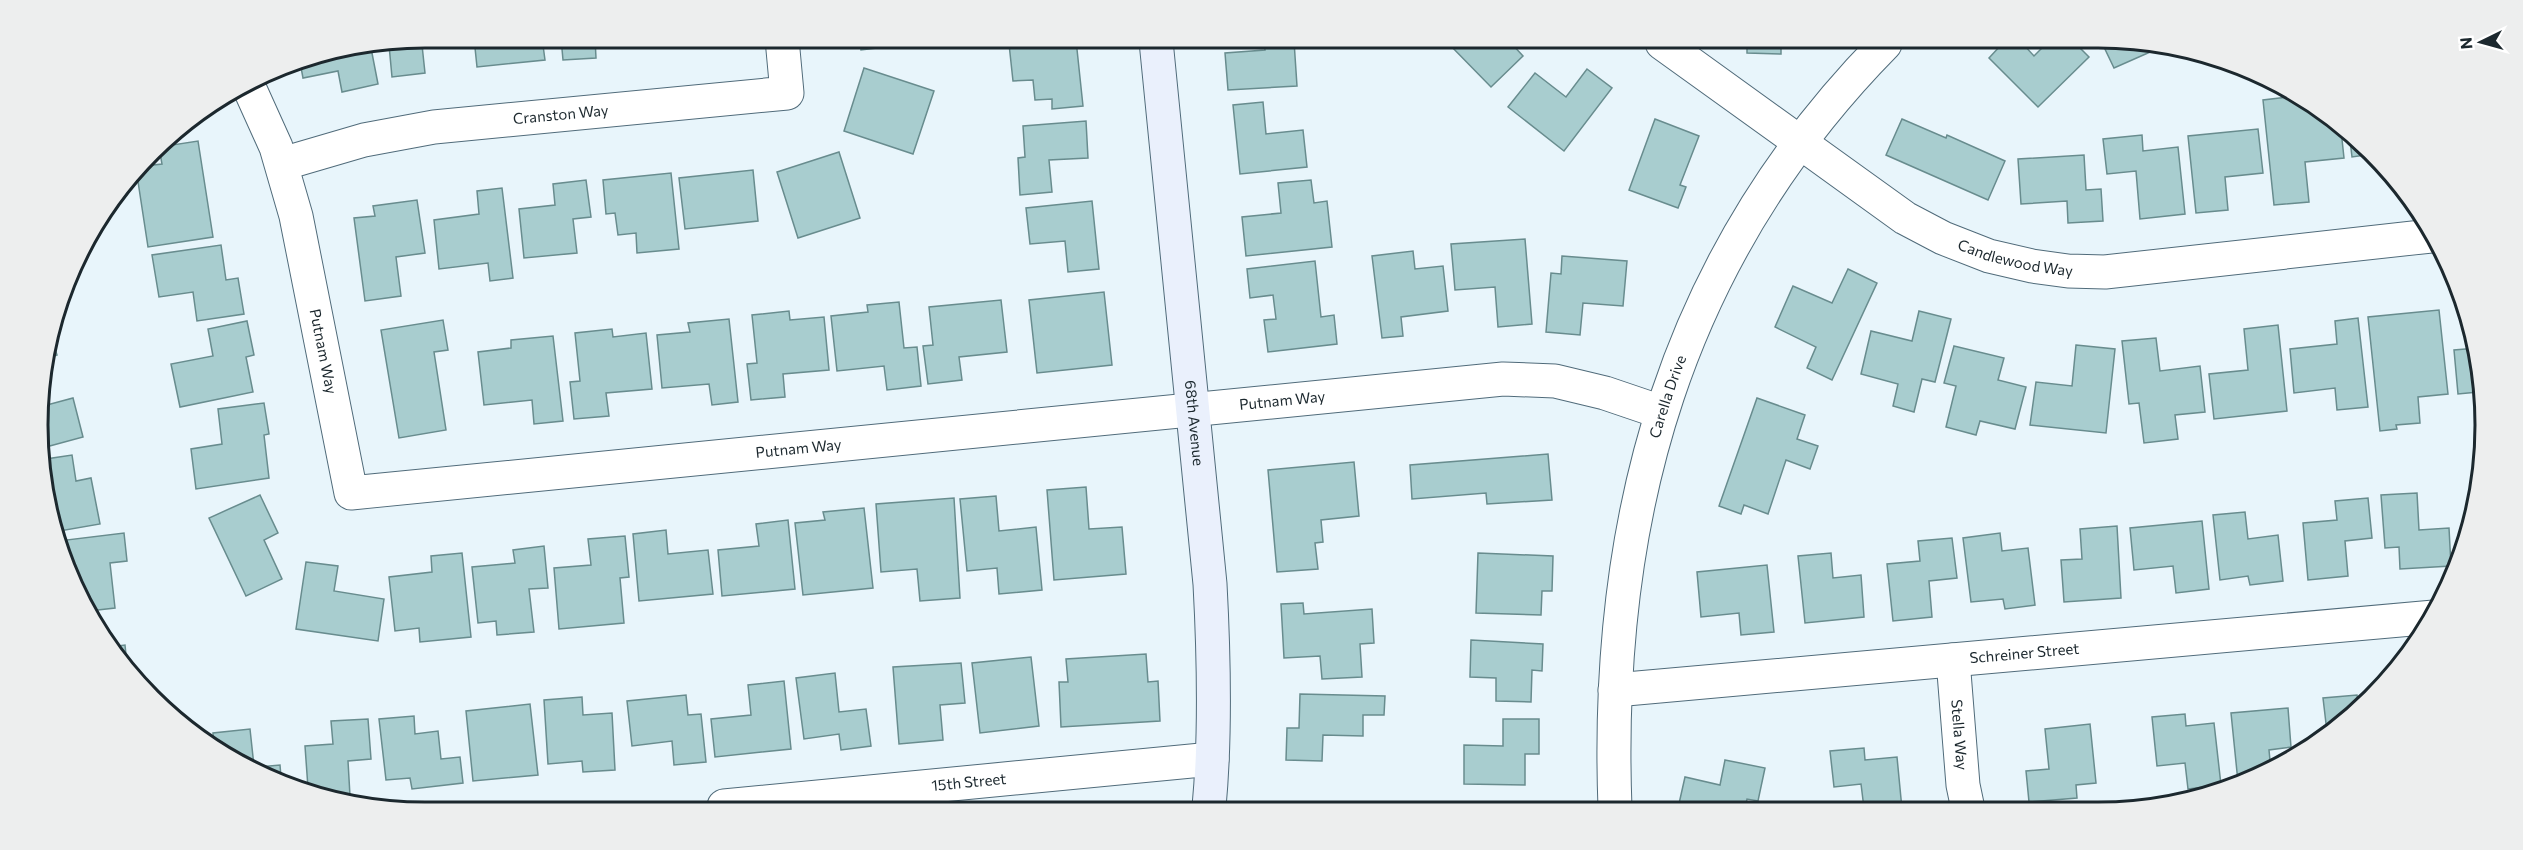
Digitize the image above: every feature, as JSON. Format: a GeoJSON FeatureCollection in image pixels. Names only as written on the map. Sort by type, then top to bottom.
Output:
{"type":"FeatureCollection","features":[{"type":"Feature","properties":{"kind":"street","name":"Cranston Way"},"geometry":{"type":"LineString","coordinates":[[282,164],[364,140],[434,127],[787,93],[783,48]]}},
{"type":"Feature","properties":{"kind":"street","name":"68th Avenue"},"geometry":{"type":"LineString","coordinates":[[1157,48],[1210,595],[1214,661],[1209,802]]}},
{"type":"Feature","properties":{"kind":"street","name":"Candlewood Way"},"geometry":{"type":"LineString","coordinates":[[1669,48],[1905,218],[1943,238],[1989,256],[2031,266],[2105,272],[2424,237]]}},
{"type":"Feature","properties":{"kind":"street","name":"Carella Drive"},"geometry":{"type":"LineString","coordinates":[[1614,802],[1619,618],[1639,497],[1660,412],[1690,333],[1722,263],[1761,196],[1842,87],[1881,48]]}},
{"type":"Feature","properties":{"kind":"street","name":"Putnam Way"},"geometry":{"type":"LineString","coordinates":[[251,91],[282,164],[296,216],[351,493],[1503,379],[1555,381],[1605,393],[1660,412]]}},
{"type":"Feature","properties":{"kind":"street","name":"Schreiner Street"},"geometry":{"type":"LineString","coordinates":[[1616,690],[2421,618]]}},
{"type":"Feature","properties":{"kind":"street","name":"Stella Way"},"geometry":{"type":"LineString","coordinates":[[1953,660],[1963,785],[1967,802]]}},
{"type":"Feature","properties":{"kind":"street","name":"15th Street"},"geometry":{"type":"LineString","coordinates":[[766,802],[1212,759]]}},
{"type":"Feature","properties":{"kind":"building"},"geometry":{"type":"Polygon","coordinates":[[[422,48],[425,73],[392,77],[389,50],[422,48]]]}},
{"type":"Feature","properties":{"kind":"building"},"geometry":{"type":"Polygon","coordinates":[[[475,48],[543,48],[545,60],[477,67],[475,48]]]}},
{"type":"Feature","properties":{"kind":"building"},"geometry":{"type":"Polygon","coordinates":[[[562,48],[596,48],[596,58],[563,60],[562,48]]]}},
{"type":"Feature","properties":{"kind":"building"},"geometry":{"type":"Polygon","coordinates":[[[1009,48],[1077,48],[1083,106],[1052,109],[1052,99],[1035,100],[1033,80],[1013,81],[1009,48]]]}},
{"type":"Feature","properties":{"kind":"building"},"geometry":{"type":"Polygon","coordinates":[[[1265,48],[1294,48],[1297,86],[1228,90],[1225,53],[1265,50],[1265,48]]]}},
{"type":"Feature","properties":{"kind":"building"},"geometry":{"type":"Polygon","coordinates":[[[1453,48],[1516,48],[1523,56],[1491,87],[1453,48]]]}},
{"type":"Feature","properties":{"kind":"building"},"geometry":{"type":"Polygon","coordinates":[[[1747,48],[1781,48],[1781,54],[1747,53],[1747,48]]]}},
{"type":"Feature","properties":{"kind":"building"},"geometry":{"type":"Polygon","coordinates":[[[1998,48],[2027,48],[2034,56],[2042,48],[2080,48],[2089,57],[2038,107],[1989,58],[1998,48]]]}},
{"type":"Feature","properties":{"kind":"building"},"geometry":{"type":"Polygon","coordinates":[[[2105,48],[2151,52],[2114,68],[2105,48]]]}},
{"type":"Feature","properties":{"kind":"building"},"geometry":{"type":"Polygon","coordinates":[[[372,52],[378,84],[342,92],[338,71],[303,78],[301,69],[304,68],[372,52]]]}},
{"type":"Feature","properties":{"kind":"building"},"geometry":{"type":"Polygon","coordinates":[[[864,68],[934,91],[913,154],[844,131],[864,68]]]}},
{"type":"Feature","properties":{"kind":"building"},"geometry":{"type":"Polygon","coordinates":[[[1587,69],[1612,88],[1564,151],[1508,107],[1535,73],[1566,97],[1587,69]]]}},
{"type":"Feature","properties":{"kind":"building"},"geometry":{"type":"Polygon","coordinates":[[[2284,98],[2342,138],[2344,158],[2305,162],[2309,202],[2274,205],[2263,100],[2284,98]]]}},
{"type":"Feature","properties":{"kind":"building"},"geometry":{"type":"Polygon","coordinates":[[[1263,102],[1266,134],[1303,130],[1307,167],[1240,174],[1233,105],[1263,102]]]}},
{"type":"Feature","properties":{"kind":"building"},"geometry":{"type":"Polygon","coordinates":[[[1655,119],[1699,136],[1680,185],[1686,187],[1678,208],[1629,190],[1655,119]]]}},
{"type":"Feature","properties":{"kind":"building"},"geometry":{"type":"Polygon","coordinates":[[[1902,119],[1946,138],[1947,135],[2005,161],[1988,200],[1886,155],[1902,119]]]}},
{"type":"Feature","properties":{"kind":"building"},"geometry":{"type":"Polygon","coordinates":[[[1086,121],[1088,158],[1049,160],[1052,192],[1020,195],[1018,158],[1025,157],[1023,126],[1086,121]]]}},
{"type":"Feature","properties":{"kind":"building"},"geometry":{"type":"Polygon","coordinates":[[[2258,129],[2263,173],[2225,177],[2228,210],[2196,213],[2188,136],[2258,129]]]}},
{"type":"Feature","properties":{"kind":"building"},"geometry":{"type":"Polygon","coordinates":[[[2142,135],[2143,151],[2178,147],[2185,214],[2140,219],[2136,171],[2107,174],[2103,139],[2142,135]]]}},
{"type":"Feature","properties":{"kind":"building"},"geometry":{"type":"Polygon","coordinates":[[[198,141],[213,237],[148,247],[138,181],[152,165],[162,164],[161,156],[173,145],[198,141]]]}},
{"type":"Feature","properties":{"kind":"building"},"geometry":{"type":"Polygon","coordinates":[[[2351,145],[2362,156],[2352,157],[2351,145]]]}},
{"type":"Feature","properties":{"kind":"building"},"geometry":{"type":"Polygon","coordinates":[[[839,152],[860,218],[798,238],[777,172],[839,152]]]}},
{"type":"Feature","properties":{"kind":"building"},"geometry":{"type":"Polygon","coordinates":[[[2084,155],[2086,190],[2101,189],[2103,221],[2068,223],[2067,201],[2021,204],[2018,159],[2084,155]]]}},
{"type":"Feature","properties":{"kind":"building"},"geometry":{"type":"Polygon","coordinates":[[[753,170],[758,221],[685,229],[679,178],[753,170]]]}},
{"type":"Feature","properties":{"kind":"building"},"geometry":{"type":"Polygon","coordinates":[[[671,173],[679,249],[637,253],[636,233],[618,235],[615,213],[606,214],[603,180],[671,173]]]}},
{"type":"Feature","properties":{"kind":"building"},"geometry":{"type":"Polygon","coordinates":[[[586,180],[591,217],[573,219],[577,253],[524,258],[519,209],[555,205],[553,184],[586,180]]]}},
{"type":"Feature","properties":{"kind":"building"},"geometry":{"type":"Polygon","coordinates":[[[1311,180],[1314,203],[1327,201],[1332,247],[1246,256],[1242,217],[1281,213],[1278,183],[1311,180]]]}},
{"type":"Feature","properties":{"kind":"building"},"geometry":{"type":"Polygon","coordinates":[[[502,188],[513,278],[490,281],[488,263],[439,269],[434,220],[479,214],[477,191],[502,188]]]}},
{"type":"Feature","properties":{"kind":"building"},"geometry":{"type":"Polygon","coordinates":[[[417,200],[425,253],[396,257],[401,296],[365,301],[354,218],[375,216],[373,206],[417,200]]]}},
{"type":"Feature","properties":{"kind":"building"},"geometry":{"type":"Polygon","coordinates":[[[1092,201],[1099,269],[1068,272],[1065,241],[1030,244],[1026,208],[1092,201]]]}},
{"type":"Feature","properties":{"kind":"building"},"geometry":{"type":"Polygon","coordinates":[[[1525,239],[1532,324],[1498,327],[1495,287],[1455,290],[1451,244],[1525,239]]]}},
{"type":"Feature","properties":{"kind":"building"},"geometry":{"type":"Polygon","coordinates":[[[221,245],[226,280],[238,278],[244,314],[197,321],[193,292],[159,297],[152,255],[221,245]]]}},
{"type":"Feature","properties":{"kind":"building"},"geometry":{"type":"Polygon","coordinates":[[[1413,251],[1415,269],[1443,266],[1448,311],[1401,317],[1403,336],[1382,338],[1372,256],[1413,251]]]}},
{"type":"Feature","properties":{"kind":"building"},"geometry":{"type":"Polygon","coordinates":[[[1562,256],[1627,261],[1623,306],[1583,303],[1580,335],[1546,332],[1551,273],[1561,274],[1562,256]]]}},
{"type":"Feature","properties":{"kind":"building"},"geometry":{"type":"Polygon","coordinates":[[[1315,261],[1321,317],[1334,315],[1337,344],[1268,352],[1264,320],[1276,319],[1273,295],[1250,298],[1247,269],[1315,261]]]}},
{"type":"Feature","properties":{"kind":"building"},"geometry":{"type":"Polygon","coordinates":[[[1848,269],[1877,283],[1832,380],[1807,368],[1816,347],[1775,327],[1793,286],[1832,303],[1848,269]]]}},
{"type":"Feature","properties":{"kind":"building"},"geometry":{"type":"Polygon","coordinates":[[[1104,292],[1112,365],[1037,373],[1029,300],[1104,292]]]}},
{"type":"Feature","properties":{"kind":"building"},"geometry":{"type":"Polygon","coordinates":[[[1001,300],[1007,352],[959,357],[962,380],[928,384],[923,346],[933,345],[929,307],[1001,300]]]}},
{"type":"Feature","properties":{"kind":"building"},"geometry":{"type":"Polygon","coordinates":[[[899,302],[904,348],[917,347],[921,386],[887,390],[884,366],[837,371],[831,316],[868,312],[867,305],[899,302]]]}},
{"type":"Feature","properties":{"kind":"building"},"geometry":{"type":"Polygon","coordinates":[[[2439,310],[2448,394],[2418,397],[2420,423],[2396,425],[2397,429],[2380,431],[2368,317],[2439,310]]]}},
{"type":"Feature","properties":{"kind":"building"},"geometry":{"type":"Polygon","coordinates":[[[789,311],[790,320],[824,317],[829,370],[783,374],[785,397],[751,400],[747,364],[757,363],[752,315],[789,311]]]}},
{"type":"Feature","properties":{"kind":"building"},"geometry":{"type":"Polygon","coordinates":[[[1919,311],[1951,319],[1935,382],[1922,379],[1914,412],[1893,406],[1898,384],[1861,374],[1871,331],[1912,341],[1919,311]]]}},
{"type":"Feature","properties":{"kind":"building"},"geometry":{"type":"Polygon","coordinates":[[[2358,318],[2368,407],[2337,410],[2335,388],[2294,393],[2290,349],[2337,344],[2335,321],[2358,318]]]}},
{"type":"Feature","properties":{"kind":"building"},"geometry":{"type":"Polygon","coordinates":[[[729,319],[738,402],[712,405],[709,384],[662,388],[657,335],[690,332],[688,323],[729,319]]]}},
{"type":"Feature","properties":{"kind":"building"},"geometry":{"type":"Polygon","coordinates":[[[443,320],[448,350],[434,352],[446,430],[399,438],[381,330],[443,320]]]}},
{"type":"Feature","properties":{"kind":"building"},"geometry":{"type":"Polygon","coordinates":[[[247,321],[254,355],[246,357],[253,392],[180,407],[171,364],[213,356],[208,329],[247,321]]]}},
{"type":"Feature","properties":{"kind":"building"},"geometry":{"type":"Polygon","coordinates":[[[2278,325],[2287,411],[2214,419],[2209,374],[2248,370],[2244,329],[2278,325]]]}},
{"type":"Feature","properties":{"kind":"building"},"geometry":{"type":"Polygon","coordinates":[[[612,329],[613,337],[646,333],[652,389],[606,393],[609,416],[574,419],[570,382],[580,381],[575,333],[612,329]]]}},
{"type":"Feature","properties":{"kind":"building"},"geometry":{"type":"Polygon","coordinates":[[[553,336],[563,421],[534,424],[532,400],[484,405],[478,352],[511,348],[511,340],[553,336]]]}},
{"type":"Feature","properties":{"kind":"building"},"geometry":{"type":"Polygon","coordinates":[[[2156,338],[2160,371],[2200,366],[2205,412],[2175,415],[2178,439],[2144,443],[2139,403],[2129,404],[2122,341],[2156,338]]]}},
{"type":"Feature","properties":{"kind":"building"},"geometry":{"type":"Polygon","coordinates":[[[2076,345],[2115,349],[2106,433],[2030,425],[2036,382],[2072,386],[2076,345]]]}},
{"type":"Feature","properties":{"kind":"building"},"geometry":{"type":"Polygon","coordinates":[[[1954,346],[2004,358],[1998,380],[2026,387],[2015,429],[1980,421],[1976,435],[1946,427],[1956,386],[1944,383],[1954,346]]]}},
{"type":"Feature","properties":{"kind":"building"},"geometry":{"type":"Polygon","coordinates":[[[2467,349],[2473,392],[2458,394],[2454,350],[2467,349]]]}},
{"type":"Feature","properties":{"kind":"building"},"geometry":{"type":"Polygon","coordinates":[[[73,398],[83,437],[49,446],[49,404],[73,398]]]}},
{"type":"Feature","properties":{"kind":"building"},"geometry":{"type":"Polygon","coordinates":[[[1757,398],[1805,415],[1797,439],[1818,446],[1810,469],[1786,460],[1768,514],[1744,505],[1741,514],[1719,506],[1757,398]]]}},
{"type":"Feature","properties":{"kind":"building"},"geometry":{"type":"Polygon","coordinates":[[[264,403],[269,434],[264,435],[269,478],[196,489],[191,449],[222,444],[218,409],[264,403]]]}},
{"type":"Feature","properties":{"kind":"building"},"geometry":{"type":"Polygon","coordinates":[[[1548,454],[1552,500],[1487,504],[1486,493],[1412,499],[1410,465],[1548,454]]]}},
{"type":"Feature","properties":{"kind":"building"},"geometry":{"type":"Polygon","coordinates":[[[72,455],[76,481],[91,478],[100,524],[63,530],[55,499],[50,458],[72,455]]]}},
{"type":"Feature","properties":{"kind":"building"},"geometry":{"type":"Polygon","coordinates":[[[1354,462],[1359,516],[1321,520],[1323,542],[1315,543],[1318,569],[1277,572],[1268,470],[1354,462]]]}},
{"type":"Feature","properties":{"kind":"building"},"geometry":{"type":"Polygon","coordinates":[[[1086,487],[1089,529],[1122,527],[1126,574],[1054,580],[1047,490],[1086,487]]]}},
{"type":"Feature","properties":{"kind":"building"},"geometry":{"type":"Polygon","coordinates":[[[2417,493],[2419,530],[2449,528],[2451,557],[2447,566],[2400,569],[2399,547],[2385,548],[2381,495],[2417,493]]]}},
{"type":"Feature","properties":{"kind":"building"},"geometry":{"type":"Polygon","coordinates":[[[260,495],[278,533],[264,540],[282,579],[246,596],[209,518],[260,495]]]}},
{"type":"Feature","properties":{"kind":"building"},"geometry":{"type":"Polygon","coordinates":[[[996,496],[999,531],[1036,527],[1042,590],[999,594],[997,568],[967,571],[960,499],[996,496]]]}},
{"type":"Feature","properties":{"kind":"building"},"geometry":{"type":"Polygon","coordinates":[[[954,498],[960,598],[920,601],[917,569],[881,572],[876,504],[954,498]]]}},
{"type":"Feature","properties":{"kind":"building"},"geometry":{"type":"Polygon","coordinates":[[[2368,498],[2372,538],[2345,541],[2348,576],[2308,580],[2303,523],[2337,520],[2335,501],[2368,498]]]}},
{"type":"Feature","properties":{"kind":"building"},"geometry":{"type":"Polygon","coordinates":[[[864,508],[873,588],[803,595],[795,523],[825,520],[823,512],[864,508]]]}},
{"type":"Feature","properties":{"kind":"building"},"geometry":{"type":"Polygon","coordinates":[[[2245,512],[2248,539],[2278,535],[2283,581],[2250,585],[2248,576],[2220,580],[2213,515],[2245,512]]]}},
{"type":"Feature","properties":{"kind":"building"},"geometry":{"type":"Polygon","coordinates":[[[788,520],[795,589],[722,596],[718,550],[759,546],[756,524],[788,520]]]}},
{"type":"Feature","properties":{"kind":"building"},"geometry":{"type":"Polygon","coordinates":[[[2202,521],[2209,589],[2176,593],[2173,566],[2134,570],[2130,528],[2202,521]]]}},
{"type":"Feature","properties":{"kind":"building"},"geometry":{"type":"Polygon","coordinates":[[[2117,526],[2121,598],[2064,602],[2061,560],[2082,559],[2080,529],[2117,526]]]}},
{"type":"Feature","properties":{"kind":"building"},"geometry":{"type":"Polygon","coordinates":[[[666,530],[668,554],[708,550],[713,594],[639,601],[633,534],[666,530]]]}},
{"type":"Feature","properties":{"kind":"building"},"geometry":{"type":"Polygon","coordinates":[[[124,533],[127,561],[110,563],[115,608],[97,610],[87,592],[66,540],[124,533]]]}},
{"type":"Feature","properties":{"kind":"building"},"geometry":{"type":"Polygon","coordinates":[[[2000,533],[2002,551],[2028,548],[2035,605],[2005,609],[2003,599],[1971,602],[1963,538],[2000,533]]]}},
{"type":"Feature","properties":{"kind":"building"},"geometry":{"type":"Polygon","coordinates":[[[625,536],[629,577],[620,578],[624,623],[559,629],[554,568],[591,565],[588,539],[625,536]]]}},
{"type":"Feature","properties":{"kind":"building"},"geometry":{"type":"Polygon","coordinates":[[[1952,538],[1957,578],[1929,581],[1932,617],[1893,621],[1887,564],[1920,561],[1918,541],[1952,538]]]}},
{"type":"Feature","properties":{"kind":"building"},"geometry":{"type":"Polygon","coordinates":[[[544,546],[548,588],[529,589],[534,632],[497,635],[496,621],[478,623],[472,567],[515,563],[513,550],[544,546]]]}},
{"type":"Feature","properties":{"kind":"building"},"geometry":{"type":"Polygon","coordinates":[[[462,553],[471,637],[420,642],[419,628],[395,631],[389,577],[432,572],[431,556],[462,553]]]}},
{"type":"Feature","properties":{"kind":"building"},"geometry":{"type":"Polygon","coordinates":[[[1478,553],[1553,556],[1552,591],[1542,591],[1541,615],[1476,613],[1478,553]]]}},
{"type":"Feature","properties":{"kind":"building"},"geometry":{"type":"Polygon","coordinates":[[[1831,553],[1833,578],[1861,575],[1864,617],[1805,623],[1798,556],[1831,553]]]}},
{"type":"Feature","properties":{"kind":"building"},"geometry":{"type":"Polygon","coordinates":[[[306,562],[338,566],[334,591],[384,599],[378,641],[296,629],[306,562]]]}},
{"type":"Feature","properties":{"kind":"building"},"geometry":{"type":"Polygon","coordinates":[[[1767,565],[1774,632],[1741,635],[1739,613],[1701,617],[1697,572],[1767,565]]]}},
{"type":"Feature","properties":{"kind":"building"},"geometry":{"type":"Polygon","coordinates":[[[1303,603],[1304,614],[1372,609],[1374,643],[1360,644],[1362,677],[1322,679],[1320,656],[1284,658],[1281,604],[1303,603]]]}},
{"type":"Feature","properties":{"kind":"building"},"geometry":{"type":"Polygon","coordinates":[[[1471,640],[1543,644],[1542,671],[1532,670],[1531,702],[1496,701],[1496,678],[1470,677],[1471,640]]]}},
{"type":"Feature","properties":{"kind":"building"},"geometry":{"type":"Polygon","coordinates":[[[125,645],[126,655],[120,646],[125,645]]]}},
{"type":"Feature","properties":{"kind":"building"},"geometry":{"type":"Polygon","coordinates":[[[1146,654],[1148,682],[1158,681],[1160,721],[1061,727],[1059,682],[1068,682],[1066,659],[1146,654]]]}},
{"type":"Feature","properties":{"kind":"building"},"geometry":{"type":"Polygon","coordinates":[[[1031,657],[1039,726],[980,733],[972,663],[1031,657]]]}},
{"type":"Feature","properties":{"kind":"building"},"geometry":{"type":"Polygon","coordinates":[[[961,663],[965,703],[940,705],[943,740],[899,744],[893,667],[961,663]]]}},
{"type":"Feature","properties":{"kind":"building"},"geometry":{"type":"Polygon","coordinates":[[[835,673],[839,712],[866,709],[871,746],[841,750],[839,734],[804,739],[796,678],[835,673]]]}},
{"type":"Feature","properties":{"kind":"building"},"geometry":{"type":"Polygon","coordinates":[[[784,681],[791,749],[715,757],[711,719],[751,715],[748,685],[784,681]]]}},
{"type":"Feature","properties":{"kind":"building"},"geometry":{"type":"Polygon","coordinates":[[[1300,694],[1385,696],[1384,715],[1363,715],[1363,736],[1323,735],[1322,761],[1286,760],[1287,728],[1299,728],[1300,694]]]}},
{"type":"Feature","properties":{"kind":"building"},"geometry":{"type":"Polygon","coordinates":[[[686,695],[688,715],[701,714],[706,762],[674,765],[672,741],[632,746],[627,701],[686,695]]]}},
{"type":"Feature","properties":{"kind":"building"},"geometry":{"type":"Polygon","coordinates":[[[2357,695],[2358,699],[2326,725],[2323,698],[2357,695]]]}},
{"type":"Feature","properties":{"kind":"building"},"geometry":{"type":"Polygon","coordinates":[[[582,697],[583,715],[612,713],[615,770],[583,772],[582,761],[548,764],[544,700],[582,697]]]}},
{"type":"Feature","properties":{"kind":"building"},"geometry":{"type":"Polygon","coordinates":[[[530,704],[538,775],[473,781],[466,711],[530,704]]]}},
{"type":"Feature","properties":{"kind":"building"},"geometry":{"type":"Polygon","coordinates":[[[2288,708],[2291,747],[2269,750],[2270,760],[2237,775],[2231,713],[2288,708]]]}},
{"type":"Feature","properties":{"kind":"building"},"geometry":{"type":"Polygon","coordinates":[[[2185,714],[2186,726],[2214,723],[2221,781],[2188,789],[2185,763],[2157,766],[2152,717],[2185,714]]]}},
{"type":"Feature","properties":{"kind":"building"},"geometry":{"type":"Polygon","coordinates":[[[414,716],[415,734],[438,731],[441,759],[460,757],[463,783],[412,789],[410,778],[386,780],[379,719],[414,716]]]}},
{"type":"Feature","properties":{"kind":"building"},"geometry":{"type":"Polygon","coordinates":[[[368,719],[371,759],[348,761],[350,795],[308,783],[305,746],[333,744],[331,721],[368,719]]]}},
{"type":"Feature","properties":{"kind":"building"},"geometry":{"type":"Polygon","coordinates":[[[1503,719],[1539,719],[1539,754],[1525,754],[1525,785],[1464,784],[1464,745],[1503,746],[1503,719]]]}},
{"type":"Feature","properties":{"kind":"building"},"geometry":{"type":"Polygon","coordinates":[[[2090,724],[2096,783],[2076,785],[2077,798],[2029,802],[2026,771],[2049,769],[2045,729],[2090,724]]]}},
{"type":"Feature","properties":{"kind":"building"},"geometry":{"type":"Polygon","coordinates":[[[250,729],[253,760],[213,736],[213,733],[250,729]]]}},
{"type":"Feature","properties":{"kind":"building"},"geometry":{"type":"Polygon","coordinates":[[[1864,748],[1865,760],[1897,757],[1901,802],[1863,802],[1861,784],[1834,787],[1830,751],[1864,748]]]}},
{"type":"Feature","properties":{"kind":"building"},"geometry":{"type":"Polygon","coordinates":[[[1725,760],[1765,768],[1758,801],[1747,799],[1746,802],[1679,802],[1685,777],[1720,785],[1725,760]]]}},
{"type":"Feature","properties":{"kind":"building"},"geometry":{"type":"Polygon","coordinates":[[[280,765],[281,773],[266,766],[280,765]]]}}]}
